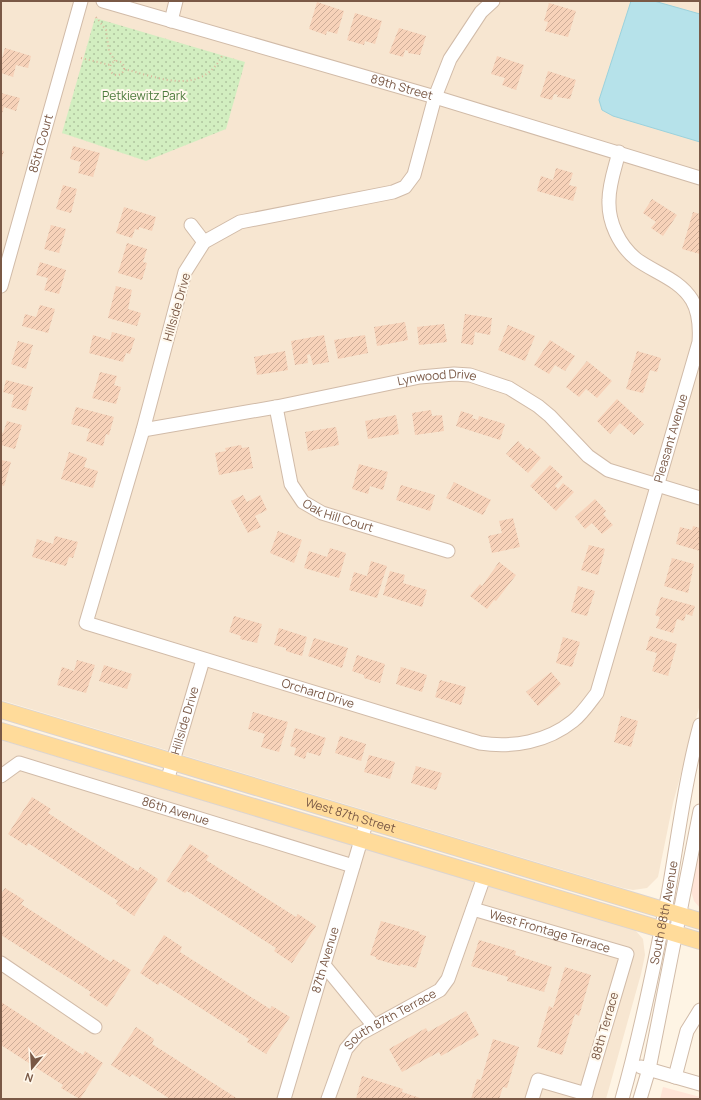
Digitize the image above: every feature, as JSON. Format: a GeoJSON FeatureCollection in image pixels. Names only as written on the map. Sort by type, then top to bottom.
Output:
{"type":"FeatureCollection","features":[{"type":"Feature","properties":{"kind":"main road","name":"West 87th Street"},"geometry":{"type":"LineString","coordinates":[[1,710],[700,921]]}},
{"type":"Feature","properties":{"kind":"main road","name":"West 87th Street"},"geometry":{"type":"LineString","coordinates":[[1,731],[700,941]]}},
{"type":"Feature","properties":{"kind":"street","name":"85th Court"},"geometry":{"type":"LineString","coordinates":[[1,286],[81,1]]}},
{"type":"Feature","properties":{"kind":"street","name":"89th Street"},"geometry":{"type":"LineString","coordinates":[[103,1],[435,97],[700,178]]}},
{"type":"Feature","properties":{"kind":"street"},"geometry":{"type":"LineString","coordinates":[[171,21],[176,1]]}},
{"type":"Feature","properties":{"kind":"street","name":"Hillside Drive"},"geometry":{"type":"LineString","coordinates":[[86,623],[143,430],[185,272],[204,242],[240,222],[394,192],[405,187],[414,175],[435,97],[450,59],[481,12],[493,1]]}},
{"type":"Feature","properties":{"kind":"street","name":"Pleasant Avenue"},"geometry":{"type":"LineString","coordinates":[[552,736],[574,720],[597,693],[699,342],[700,327],[692,301],[672,280],[636,258],[615,233],[610,217],[609,201],[611,185],[619,152]]}},
{"type":"Feature","properties":{"kind":"street"},"geometry":{"type":"LineString","coordinates":[[191,225],[204,242]]}},
{"type":"Feature","properties":{"kind":"street","name":"Lynwood Drive"},"geometry":{"type":"LineString","coordinates":[[143,430],[276,406],[420,377],[454,374],[470,375],[509,388],[538,406],[550,416],[596,464],[620,475],[700,498]]}},
{"type":"Feature","properties":{"kind":"street","name":"Oak Hill Court"},"geometry":{"type":"LineString","coordinates":[[276,406],[291,484],[303,502],[322,513],[448,551]]}},
{"type":"Feature","properties":{"kind":"street","name":"Orchard Drive"},"geometry":{"type":"LineString","coordinates":[[86,623],[480,744],[495,746],[513,745],[552,736]]}},
{"type":"Feature","properties":{"kind":"street","name":"Hillside Drive"},"geometry":{"type":"LineString","coordinates":[[166,781],[203,660]]}},
{"type":"Feature","properties":{"kind":"street","name":"South 88th Avenue"},"geometry":{"type":"LineString","coordinates":[[622,1099],[672,912],[691,758],[700,725]]}},
{"type":"Feature","properties":{"kind":"street","name":"86th Avenue"},"geometry":{"type":"LineString","coordinates":[[1,776],[19,763],[353,866]]}},
{"type":"Feature","properties":{"kind":"street","name":"South 88th Avenue"},"geometry":{"type":"LineString","coordinates":[[672,912],[695,862],[700,811]]}},
{"type":"Feature","properties":{"kind":"street","name":"87th Avenue"},"geometry":{"type":"LineString","coordinates":[[284,1099],[367,820]]}},
{"type":"Feature","properties":{"kind":"street","name":"South 87th Terrace"},"geometry":{"type":"LineString","coordinates":[[328,1099],[346,1048],[358,1035],[440,990],[448,979],[484,877]]}},
{"type":"Feature","properties":{"kind":"street","name":"West Frontage Terrace"},"geometry":{"type":"LineString","coordinates":[[473,909],[627,954]]}},
{"type":"Feature","properties":{"kind":"street","name":"South 88th Avenue"},"geometry":{"type":"LineString","coordinates":[[641,1099],[648,1069],[668,931]]}},
{"type":"Feature","properties":{"kind":"street","name":"88th Terrace"},"geometry":{"type":"LineString","coordinates":[[585,1096],[627,954]]}},
{"type":"Feature","properties":{"kind":"street"},"geometry":{"type":"LineString","coordinates":[[1,963],[95,1026]]}},
{"type":"Feature","properties":{"kind":"street"},"geometry":{"type":"LineString","coordinates":[[324,965],[374,1026]]}},
{"type":"Feature","properties":{"kind":"street"},"geometry":{"type":"LineString","coordinates":[[675,1077],[687,1031],[700,1010]]}},
{"type":"Feature","properties":{"kind":"street"},"geometry":{"type":"LineString","coordinates":[[632,1064],[700,1084]]}},
{"type":"Feature","properties":{"kind":"street"},"geometry":{"type":"LineString","coordinates":[[532,1099],[538,1080],[585,1096]]}},
{"type":"Feature","properties":{"kind":"path"},"geometry":{"type":"LineString","coordinates":[[96,17],[106,30],[109,51],[115,61],[122,63],[124,69]]}},
{"type":"Feature","properties":{"kind":"path"},"geometry":{"type":"LineString","coordinates":[[124,69],[189,82],[211,72],[219,64],[224,54]]}},
{"type":"Feature","properties":{"kind":"path"},"geometry":{"type":"LineString","coordinates":[[81,58],[110,65]]}},
{"type":"Feature","properties":{"kind":"path"},"geometry":{"type":"LineString","coordinates":[[110,65],[115,61]]}},
{"type":"Feature","properties":{"kind":"path"},"geometry":{"type":"LineString","coordinates":[[110,65],[111,72],[115,74],[121,73],[124,69]]}},
{"type":"Feature","properties":{"kind":"shaded area"},"geometry":{"type":"Polygon","coordinates":[[[1,1],[700,1],[700,704],[673,803],[658,877],[647,888],[633,890],[623,888],[1,700],[1,1]]]}},
{"type":"Feature","properties":{"kind":"shaded area"},"geometry":{"type":"Polygon","coordinates":[[[1,740],[635,930],[643,939],[645,955],[606,1099],[1,1099],[1,740]]]}},
{"type":"Feature","properties":{"kind":"shaded area"},"geometry":{"type":"Polygon","coordinates":[[[700,848],[700,908],[694,901],[691,891],[700,848]]]}},
{"type":"Feature","properties":{"kind":"shaded area"},"geometry":{"type":"Polygon","coordinates":[[[663,1087],[700,1097],[700,1099],[660,1099],[663,1087]]]}},
{"type":"Feature","properties":{"kind":"green space","name":"Petkiewitz Park"},"geometry":{"type":"Polygon","coordinates":[[[95,18],[245,62],[226,129],[146,161],[62,133],[95,18]]]}},
{"type":"Feature","properties":{"kind":"water"},"geometry":{"type":"Polygon","coordinates":[[[631,1],[654,1],[700,14],[700,142],[613,116],[602,110],[599,100],[631,1]]]}},
{"type":"Feature","properties":{"kind":"building"},"geometry":{"type":"Polygon","coordinates":[[[317,2],[344,11],[337,34],[327,31],[326,35],[309,29],[317,2]]]}},
{"type":"Feature","properties":{"kind":"building"},"geometry":{"type":"Polygon","coordinates":[[[549,3],[576,11],[568,37],[545,31],[548,22],[544,21],[549,3]]]}},
{"type":"Feature","properties":{"kind":"building"},"geometry":{"type":"Polygon","coordinates":[[[355,13],[382,21],[375,44],[365,41],[364,45],[347,40],[355,13]]]}},
{"type":"Feature","properties":{"kind":"building"},"geometry":{"type":"Polygon","coordinates":[[[399,28],[426,36],[420,55],[408,53],[408,51],[405,50],[403,57],[389,53],[399,28]]]}},
{"type":"Feature","properties":{"kind":"building"},"geometry":{"type":"Polygon","coordinates":[[[5,48],[31,56],[28,68],[16,65],[13,77],[1,73],[1,62],[5,48]]]}},
{"type":"Feature","properties":{"kind":"building"},"geometry":{"type":"Polygon","coordinates":[[[497,56],[524,65],[516,90],[502,85],[505,78],[491,74],[497,56]]]}},
{"type":"Feature","properties":{"kind":"building"},"geometry":{"type":"Polygon","coordinates":[[[548,71],[576,80],[570,99],[557,97],[558,95],[554,94],[552,100],[540,97],[548,71]]]}},
{"type":"Feature","properties":{"kind":"building"},"geometry":{"type":"Polygon","coordinates":[[[1,93],[20,98],[16,111],[4,107],[1,117],[1,93]]]}},
{"type":"Feature","properties":{"kind":"building"},"geometry":{"type":"Polygon","coordinates":[[[73,146],[100,153],[93,177],[78,173],[81,162],[70,159],[73,146]]]}},
{"type":"Feature","properties":{"kind":"building"},"geometry":{"type":"Polygon","coordinates":[[[1,150],[4,151],[1,161],[1,150]]]}},
{"type":"Feature","properties":{"kind":"building"},"geometry":{"type":"Polygon","coordinates":[[[556,168],[573,173],[569,185],[577,187],[573,201],[537,191],[541,176],[553,180],[556,168]]]}},
{"type":"Feature","properties":{"kind":"building"},"geometry":{"type":"Polygon","coordinates":[[[63,185],[77,189],[71,213],[56,209],[63,185]]]}},
{"type":"Feature","properties":{"kind":"building"},"geometry":{"type":"Polygon","coordinates":[[[652,199],[677,215],[663,236],[651,228],[656,222],[643,213],[652,199]]]}},
{"type":"Feature","properties":{"kind":"building"},"geometry":{"type":"Polygon","coordinates":[[[124,207],[156,217],[152,231],[139,227],[139,230],[135,229],[132,238],[116,233],[124,207]]]}},
{"type":"Feature","properties":{"kind":"building"},"geometry":{"type":"Polygon","coordinates":[[[693,212],[700,214],[700,254],[682,249],[693,212]]]}},
{"type":"Feature","properties":{"kind":"building"},"geometry":{"type":"Polygon","coordinates":[[[51,225],[66,229],[59,253],[44,249],[51,225]]]}},
{"type":"Feature","properties":{"kind":"building"},"geometry":{"type":"Polygon","coordinates":[[[127,243],[147,249],[143,262],[147,263],[142,280],[118,273],[127,243]]]}},
{"type":"Feature","properties":{"kind":"building"},"geometry":{"type":"Polygon","coordinates":[[[40,262],[66,270],[59,294],[44,290],[48,278],[36,275],[40,262]]]}},
{"type":"Feature","properties":{"kind":"building"},"geometry":{"type":"Polygon","coordinates":[[[116,286],[132,290],[128,309],[141,313],[137,326],[108,318],[116,286]]]}},
{"type":"Feature","properties":{"kind":"building"},"geometry":{"type":"Polygon","coordinates":[[[40,305],[55,309],[48,333],[22,326],[25,314],[36,317],[40,305]]]}},
{"type":"Feature","properties":{"kind":"building"},"geometry":{"type":"Polygon","coordinates":[[[465,314],[492,318],[490,335],[475,332],[473,345],[461,343],[465,314]]]}},
{"type":"Feature","properties":{"kind":"building"},"geometry":{"type":"Polygon","coordinates":[[[405,322],[408,340],[377,346],[374,327],[405,322]]]}},
{"type":"Feature","properties":{"kind":"building"},"geometry":{"type":"Polygon","coordinates":[[[444,324],[447,342],[419,345],[417,327],[444,324]]]}},
{"type":"Feature","properties":{"kind":"building"},"geometry":{"type":"Polygon","coordinates":[[[508,325],[535,336],[525,361],[498,350],[508,325]]]}},
{"type":"Feature","properties":{"kind":"building"},"geometry":{"type":"Polygon","coordinates":[[[112,332],[135,338],[130,354],[126,353],[123,362],[89,353],[93,335],[110,340],[112,332]]]}},
{"type":"Feature","properties":{"kind":"building"},"geometry":{"type":"Polygon","coordinates":[[[324,335],[329,362],[313,365],[310,354],[307,355],[308,363],[295,365],[291,341],[324,335]]]}},
{"type":"Feature","properties":{"kind":"building"},"geometry":{"type":"Polygon","coordinates":[[[365,335],[368,353],[338,359],[334,340],[365,335]]]}},
{"type":"Feature","properties":{"kind":"building"},"geometry":{"type":"Polygon","coordinates":[[[550,340],[575,356],[565,371],[555,365],[549,374],[534,365],[550,340]]]}},
{"type":"Feature","properties":{"kind":"building"},"geometry":{"type":"Polygon","coordinates":[[[18,341],[33,345],[26,369],[11,364],[18,341]]]}},
{"type":"Feature","properties":{"kind":"building"},"geometry":{"type":"Polygon","coordinates":[[[285,351],[288,370],[257,375],[254,357],[285,351]]]}},
{"type":"Feature","properties":{"kind":"building"},"geometry":{"type":"Polygon","coordinates":[[[637,351],[661,358],[657,372],[650,370],[643,393],[626,389],[637,351]]]}},
{"type":"Feature","properties":{"kind":"building"},"geometry":{"type":"Polygon","coordinates":[[[587,361],[612,381],[597,398],[586,389],[579,397],[566,387],[587,361]]]}},
{"type":"Feature","properties":{"kind":"building"},"geometry":{"type":"Polygon","coordinates":[[[100,372],[117,376],[114,385],[121,387],[116,404],[92,398],[100,372]]]}},
{"type":"Feature","properties":{"kind":"building"},"geometry":{"type":"Polygon","coordinates":[[[6,380],[33,387],[26,411],[11,407],[14,395],[3,392],[6,380]]]}},
{"type":"Feature","properties":{"kind":"building"},"geometry":{"type":"Polygon","coordinates":[[[617,399],[644,424],[634,435],[620,423],[610,434],[597,421],[617,399]]]}},
{"type":"Feature","properties":{"kind":"building"},"geometry":{"type":"Polygon","coordinates":[[[76,407],[114,417],[109,435],[106,434],[103,446],[86,441],[90,429],[71,424],[76,407]]]}},
{"type":"Feature","properties":{"kind":"building"},"geometry":{"type":"Polygon","coordinates":[[[431,410],[432,416],[442,415],[444,431],[415,435],[412,413],[431,410]]]}},
{"type":"Feature","properties":{"kind":"building"},"geometry":{"type":"Polygon","coordinates":[[[461,411],[473,415],[472,418],[478,420],[479,416],[505,424],[500,440],[456,426],[461,411]]]}},
{"type":"Feature","properties":{"kind":"building"},"geometry":{"type":"Polygon","coordinates":[[[396,415],[399,434],[368,439],[365,421],[396,415]]]}},
{"type":"Feature","properties":{"kind":"building"},"geometry":{"type":"Polygon","coordinates":[[[7,421],[22,425],[15,449],[1,445],[1,432],[3,433],[7,421]]]}},
{"type":"Feature","properties":{"kind":"building"},"geometry":{"type":"Polygon","coordinates":[[[336,427],[339,445],[308,451],[305,432],[336,427]]]}},
{"type":"Feature","properties":{"kind":"building"},"geometry":{"type":"Polygon","coordinates":[[[518,441],[527,450],[530,448],[541,458],[528,473],[506,454],[518,441]]]}},
{"type":"Feature","properties":{"kind":"building"},"geometry":{"type":"Polygon","coordinates":[[[241,445],[242,448],[249,447],[253,468],[219,475],[215,453],[226,451],[225,448],[241,445]]]}},
{"type":"Feature","properties":{"kind":"building"},"geometry":{"type":"Polygon","coordinates":[[[69,452],[87,458],[84,467],[98,471],[93,488],[61,479],[69,452]]]}},
{"type":"Feature","properties":{"kind":"building"},"geometry":{"type":"Polygon","coordinates":[[[1,460],[11,462],[4,486],[1,485],[1,460]]]}},
{"type":"Feature","properties":{"kind":"building"},"geometry":{"type":"Polygon","coordinates":[[[359,464],[388,472],[383,490],[370,486],[368,494],[352,489],[359,464]]]}},
{"type":"Feature","properties":{"kind":"building"},"geometry":{"type":"Polygon","coordinates":[[[550,465],[563,477],[555,486],[558,489],[563,483],[574,492],[556,511],[530,486],[550,465]]]}},
{"type":"Feature","properties":{"kind":"building"},"geometry":{"type":"Polygon","coordinates":[[[454,482],[491,500],[483,515],[446,498],[454,482]]]}},
{"type":"Feature","properties":{"kind":"building"},"geometry":{"type":"Polygon","coordinates":[[[401,485],[435,495],[430,511],[396,500],[401,485]]]}},
{"type":"Feature","properties":{"kind":"building"},"geometry":{"type":"Polygon","coordinates":[[[243,495],[247,502],[260,495],[267,510],[255,516],[261,527],[248,533],[231,501],[243,495]]]}},
{"type":"Feature","properties":{"kind":"building"},"geometry":{"type":"Polygon","coordinates":[[[595,499],[606,511],[603,514],[613,525],[602,534],[592,523],[585,529],[575,517],[595,499]]]}},
{"type":"Feature","properties":{"kind":"building"},"geometry":{"type":"Polygon","coordinates":[[[513,518],[520,547],[492,553],[488,536],[502,533],[499,521],[513,518]]]}},
{"type":"Feature","properties":{"kind":"building"},"geometry":{"type":"Polygon","coordinates":[[[693,526],[700,528],[700,551],[676,544],[680,527],[692,530],[693,526]]]}},
{"type":"Feature","properties":{"kind":"building"},"geometry":{"type":"Polygon","coordinates":[[[278,531],[302,540],[294,563],[270,553],[278,531]]]}},
{"type":"Feature","properties":{"kind":"building"},"geometry":{"type":"Polygon","coordinates":[[[55,536],[78,542],[73,558],[69,557],[66,566],[32,557],[37,539],[53,544],[55,536]]]}},
{"type":"Feature","properties":{"kind":"building"},"geometry":{"type":"Polygon","coordinates":[[[589,545],[605,549],[598,575],[581,570],[589,545]]]}},
{"type":"Feature","properties":{"kind":"building"},"geometry":{"type":"Polygon","coordinates":[[[330,548],[346,553],[339,578],[304,568],[309,551],[327,557],[330,548]]]}},
{"type":"Feature","properties":{"kind":"building"},"geometry":{"type":"Polygon","coordinates":[[[672,558],[694,564],[688,593],[664,586],[672,558]]]}},
{"type":"Feature","properties":{"kind":"building"},"geometry":{"type":"Polygon","coordinates":[[[371,561],[387,566],[377,598],[349,590],[354,572],[367,576],[371,561]]]}},
{"type":"Feature","properties":{"kind":"building"},"geometry":{"type":"Polygon","coordinates":[[[499,562],[516,575],[496,601],[494,600],[487,609],[470,596],[480,584],[482,586],[499,562]]]}},
{"type":"Feature","properties":{"kind":"building"},"geometry":{"type":"Polygon","coordinates":[[[390,571],[405,575],[403,583],[427,590],[422,607],[383,595],[390,571]]]}},
{"type":"Feature","properties":{"kind":"building"},"geometry":{"type":"Polygon","coordinates":[[[578,586],[595,591],[587,616],[571,612],[578,586]]]}},
{"type":"Feature","properties":{"kind":"building"},"geometry":{"type":"Polygon","coordinates":[[[661,597],[695,606],[692,616],[686,614],[684,621],[677,619],[673,633],[656,628],[660,617],[655,615],[661,597]]]}},
{"type":"Feature","properties":{"kind":"building"},"geometry":{"type":"Polygon","coordinates":[[[234,616],[262,624],[257,643],[240,639],[241,636],[229,632],[234,616]]]}},
{"type":"Feature","properties":{"kind":"building"},"geometry":{"type":"Polygon","coordinates":[[[279,628],[307,637],[302,656],[286,651],[286,648],[274,645],[279,628]]]}},
{"type":"Feature","properties":{"kind":"building"},"geometry":{"type":"Polygon","coordinates":[[[650,636],[677,644],[668,676],[652,671],[657,653],[646,650],[650,636]]]}},
{"type":"Feature","properties":{"kind":"building"},"geometry":{"type":"Polygon","coordinates":[[[563,637],[580,642],[572,667],[556,663],[563,637]]]}},
{"type":"Feature","properties":{"kind":"building"},"geometry":{"type":"Polygon","coordinates":[[[314,638],[348,648],[342,668],[308,656],[314,638]]]}},
{"type":"Feature","properties":{"kind":"building"},"geometry":{"type":"Polygon","coordinates":[[[357,655],[385,664],[380,683],[364,678],[364,675],[352,671],[357,655]]]}},
{"type":"Feature","properties":{"kind":"building"},"geometry":{"type":"Polygon","coordinates":[[[77,660],[95,665],[86,693],[57,685],[62,667],[74,671],[77,660]]]}},
{"type":"Feature","properties":{"kind":"building"},"geometry":{"type":"Polygon","coordinates":[[[104,665],[132,674],[127,689],[99,681],[104,665]]]}},
{"type":"Feature","properties":{"kind":"building"},"geometry":{"type":"Polygon","coordinates":[[[401,667],[427,675],[422,692],[396,684],[401,667]]]}},
{"type":"Feature","properties":{"kind":"building"},"geometry":{"type":"Polygon","coordinates":[[[551,672],[561,684],[538,706],[526,692],[551,672]]]}},
{"type":"Feature","properties":{"kind":"building"},"geometry":{"type":"Polygon","coordinates":[[[440,680],[466,687],[461,705],[435,697],[440,680]]]}},
{"type":"Feature","properties":{"kind":"building"},"geometry":{"type":"Polygon","coordinates":[[[253,712],[288,722],[279,752],[261,747],[265,734],[248,729],[253,712]]]}},
{"type":"Feature","properties":{"kind":"building"},"geometry":{"type":"Polygon","coordinates":[[[621,716],[638,721],[631,747],[614,742],[621,716]]]}},
{"type":"Feature","properties":{"kind":"building"},"geometry":{"type":"Polygon","coordinates":[[[295,728],[326,738],[320,756],[307,752],[305,759],[294,755],[296,748],[290,746],[295,728]]]}},
{"type":"Feature","properties":{"kind":"building"},"geometry":{"type":"Polygon","coordinates":[[[340,736],[366,744],[361,761],[335,753],[340,736]]]}},
{"type":"Feature","properties":{"kind":"building"},"geometry":{"type":"Polygon","coordinates":[[[369,755],[395,762],[390,779],[364,772],[369,755]]]}},
{"type":"Feature","properties":{"kind":"building"},"geometry":{"type":"Polygon","coordinates":[[[416,766],[442,773],[436,790],[411,783],[416,766]]]}},
{"type":"Feature","properties":{"kind":"building"},"geometry":{"type":"Polygon","coordinates":[[[32,797],[51,809],[48,813],[138,871],[140,867],[158,879],[134,916],[116,904],[118,901],[28,843],[27,846],[8,834],[32,797]]]}},
{"type":"Feature","properties":{"kind":"building"},"geometry":{"type":"Polygon","coordinates":[[[190,844],[209,856],[206,860],[296,917],[298,914],[316,926],[292,963],[274,951],[276,948],[187,891],[185,893],[166,881],[190,844]]]}},
{"type":"Feature","properties":{"kind":"building"},"geometry":{"type":"Polygon","coordinates":[[[5,888],[24,900],[21,904],[111,962],[113,959],[131,970],[107,1007],[89,995],[91,992],[1,935],[1,894],[5,888]]]}},
{"type":"Feature","properties":{"kind":"building"},"geometry":{"type":"Polygon","coordinates":[[[381,921],[420,932],[419,934],[426,936],[416,968],[401,964],[400,966],[376,959],[376,957],[370,955],[381,921]]]}},
{"type":"Feature","properties":{"kind":"building"},"geometry":{"type":"Polygon","coordinates":[[[164,935],[182,947],[180,952],[270,1009],[272,1006],[290,1017],[266,1054],[247,1042],[249,1039],[160,982],[158,985],[140,973],[164,935]]]}},
{"type":"Feature","properties":{"kind":"building"},"geometry":{"type":"Polygon","coordinates":[[[479,940],[516,951],[515,955],[552,967],[544,992],[507,981],[508,977],[471,966],[479,940]]]}},
{"type":"Feature","properties":{"kind":"building"},"geometry":{"type":"Polygon","coordinates":[[[565,967],[591,975],[579,1016],[575,1014],[562,1055],[537,1047],[549,1006],[553,1008],[565,967]]]}},
{"type":"Feature","properties":{"kind":"building"},"geometry":{"type":"Polygon","coordinates":[[[1,1002],[83,1055],[85,1051],[103,1063],[80,1099],[61,1088],[63,1085],[1,1045],[1,1002]]]}},
{"type":"Feature","properties":{"kind":"building"},"geometry":{"type":"Polygon","coordinates":[[[466,1011],[479,1035],[441,1056],[439,1052],[402,1072],[389,1049],[426,1028],[428,1032],[466,1011]]]}},
{"type":"Feature","properties":{"kind":"building"},"geometry":{"type":"Polygon","coordinates":[[[136,1027],[154,1039],[152,1044],[238,1099],[170,1099],[132,1074],[130,1077],[111,1065],[136,1027]]]}},
{"type":"Feature","properties":{"kind":"building"},"geometry":{"type":"Polygon","coordinates":[[[493,1039],[519,1047],[507,1088],[503,1087],[499,1099],[471,1099],[477,1079],[481,1080],[493,1039]]]}},
{"type":"Feature","properties":{"kind":"building"},"geometry":{"type":"Polygon","coordinates":[[[362,1076],[403,1089],[402,1092],[423,1099],[356,1099],[362,1076]]]}}]}
